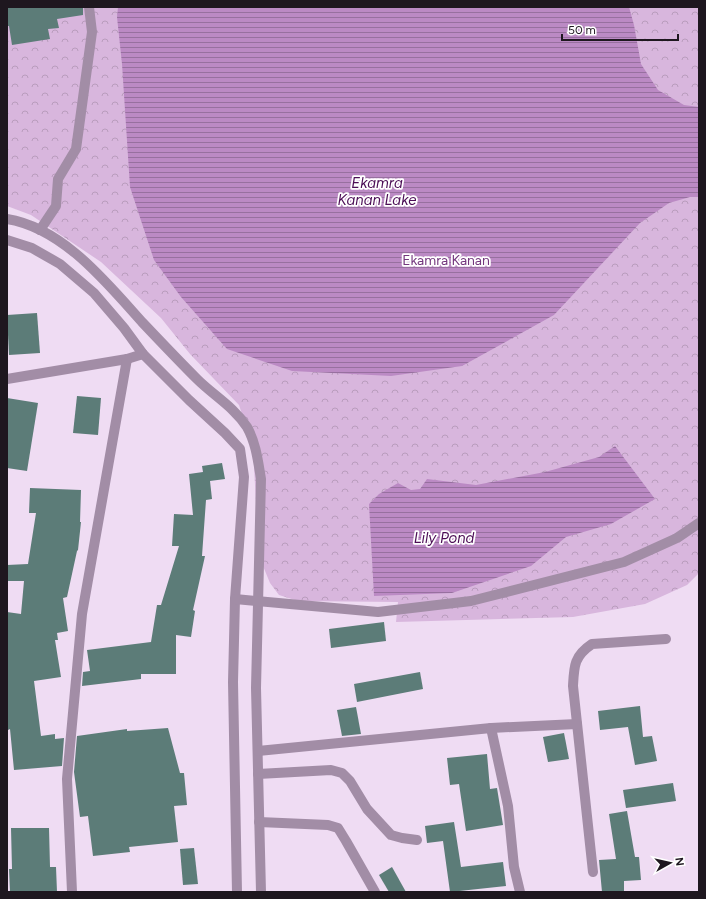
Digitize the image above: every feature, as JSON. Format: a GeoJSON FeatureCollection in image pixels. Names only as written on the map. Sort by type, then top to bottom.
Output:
{"type":"FeatureCollection","features":[{"type":"Feature","properties":{"kind":"street"},"geometry":{"type":"LineString","coordinates":[[40,230],[56,206],[58,179],[76,149],[92,32],[89,7]]}},
{"type":"Feature","properties":{"kind":"street"},"geometry":{"type":"LineString","coordinates":[[7,219],[14,220],[40,230],[72,250],[94,268],[160,341],[200,382],[234,411],[246,427],[256,448],[261,479],[256,688],[261,892]]}},
{"type":"Feature","properties":{"kind":"street"},"geometry":{"type":"LineString","coordinates":[[7,240],[32,248],[60,264],[94,293],[124,328],[143,354],[240,449],[244,477],[235,599],[233,682],[237,892]]}},
{"type":"Feature","properties":{"kind":"street"},"geometry":{"type":"LineString","coordinates":[[7,379],[127,359],[143,354]]}},
{"type":"Feature","properties":{"kind":"street"},"geometry":{"type":"LineString","coordinates":[[72,892],[67,779],[82,614],[127,359]]}},
{"type":"Feature","properties":{"kind":"street"},"geometry":{"type":"LineString","coordinates":[[235,599],[378,612],[471,601],[624,562],[677,538],[699,523]]}},
{"type":"Feature","properties":{"kind":"street"},"geometry":{"type":"LineString","coordinates":[[593,872],[573,686],[574,664],[585,649],[592,644],[666,639]]}},
{"type":"Feature","properties":{"kind":"street"},"geometry":{"type":"LineString","coordinates":[[258,751],[492,728],[577,724]]}},
{"type":"Feature","properties":{"kind":"street"},"geometry":{"type":"LineString","coordinates":[[492,728],[508,806],[514,867],[520,892]]}},
{"type":"Feature","properties":{"kind":"street"},"geometry":{"type":"LineString","coordinates":[[258,774],[331,770],[342,773],[350,781],[367,809],[391,835],[417,840]]}},
{"type":"Feature","properties":{"kind":"street"},"geometry":{"type":"LineString","coordinates":[[259,822],[328,825],[338,828],[375,892]]}},
{"type":"Feature","properties":{"kind":"green space","name":"Ekamra Kanan"},"geometry":{"type":"Polygon","coordinates":[[[7,7],[699,7],[699,573],[687,585],[645,604],[573,617],[396,622],[398,602],[298,601],[279,595],[270,583],[263,566],[256,504],[253,447],[239,405],[190,354],[161,318],[101,262],[31,215],[7,206],[7,7]]]}},
{"type":"Feature","properties":{"kind":"water","name":"Ekamra Kanan Lake"},"geometry":{"type":"Polygon","coordinates":[[[118,7],[629,7],[641,64],[658,90],[684,105],[699,107],[699,197],[690,197],[669,203],[640,223],[554,315],[462,366],[391,376],[292,371],[227,349],[181,297],[154,260],[130,187],[122,64],[117,17],[118,7]]]}},
{"type":"Feature","properties":{"kind":"water","name":"Lily Pond"},"geometry":{"type":"Polygon","coordinates":[[[615,446],[655,499],[611,524],[566,537],[531,566],[452,593],[374,596],[369,504],[379,494],[398,483],[411,490],[420,489],[427,479],[476,485],[545,472],[599,457],[615,446]]]}},
{"type":"Feature","properties":{"kind":"building"},"geometry":{"type":"Polygon","coordinates":[[[7,7],[83,7],[83,15],[57,19],[59,28],[48,29],[50,39],[12,45],[9,26],[7,26],[7,7]]]}},
{"type":"Feature","properties":{"kind":"building"},"geometry":{"type":"Polygon","coordinates":[[[37,313],[40,353],[9,355],[7,315],[37,313]]]}},
{"type":"Feature","properties":{"kind":"building"},"geometry":{"type":"Polygon","coordinates":[[[77,396],[101,398],[98,435],[73,433],[77,396]]]}},
{"type":"Feature","properties":{"kind":"building"},"geometry":{"type":"Polygon","coordinates":[[[7,398],[38,403],[27,471],[7,468],[7,398]]]}},
{"type":"Feature","properties":{"kind":"building"},"geometry":{"type":"Polygon","coordinates":[[[222,463],[225,479],[210,481],[212,499],[206,500],[202,556],[205,556],[193,610],[195,611],[191,637],[176,635],[176,674],[141,674],[141,679],[82,686],[83,672],[90,671],[87,650],[151,642],[157,605],[161,605],[179,546],[172,546],[174,514],[193,515],[189,474],[203,472],[202,466],[222,463]]]}},
{"type":"Feature","properties":{"kind":"building"},"geometry":{"type":"Polygon","coordinates":[[[30,488],[81,490],[81,522],[78,550],[67,597],[63,598],[68,631],[57,633],[58,640],[55,640],[61,677],[34,681],[41,736],[55,734],[55,739],[64,738],[62,766],[14,770],[10,729],[8,730],[7,721],[7,612],[21,614],[24,581],[7,581],[7,565],[28,564],[36,513],[29,513],[30,488]]]}},
{"type":"Feature","properties":{"kind":"building"},"geometry":{"type":"Polygon","coordinates":[[[384,622],[386,641],[331,648],[329,629],[384,622]]]}},
{"type":"Feature","properties":{"kind":"building"},"geometry":{"type":"Polygon","coordinates":[[[420,672],[423,689],[357,702],[354,684],[420,672]]]}},
{"type":"Feature","properties":{"kind":"building"},"geometry":{"type":"Polygon","coordinates":[[[640,706],[643,737],[652,736],[657,761],[635,765],[628,727],[600,730],[598,711],[640,706]]]}},
{"type":"Feature","properties":{"kind":"building"},"geometry":{"type":"Polygon","coordinates":[[[356,707],[361,734],[342,736],[337,710],[356,707]]]}},
{"type":"Feature","properties":{"kind":"building"},"geometry":{"type":"Polygon","coordinates":[[[168,728],[180,773],[184,773],[187,805],[174,806],[178,842],[129,847],[130,852],[93,856],[88,816],[80,817],[74,772],[77,736],[127,729],[127,731],[168,728]]]}},
{"type":"Feature","properties":{"kind":"building"},"geometry":{"type":"Polygon","coordinates":[[[564,733],[569,759],[548,762],[543,737],[564,733]]]}},
{"type":"Feature","properties":{"kind":"building"},"geometry":{"type":"Polygon","coordinates":[[[487,754],[490,789],[497,788],[503,825],[466,831],[459,784],[450,785],[447,758],[487,754]]]}},
{"type":"Feature","properties":{"kind":"building"},"geometry":{"type":"Polygon","coordinates":[[[673,783],[676,801],[626,808],[623,790],[673,783]]]}},
{"type":"Feature","properties":{"kind":"building"},"geometry":{"type":"Polygon","coordinates":[[[627,811],[635,857],[639,857],[641,880],[624,881],[624,892],[602,892],[599,860],[616,859],[609,814],[627,811]]]}},
{"type":"Feature","properties":{"kind":"building"},"geometry":{"type":"Polygon","coordinates":[[[454,822],[461,867],[503,862],[506,886],[450,892],[443,841],[427,843],[425,826],[454,822]]]}},
{"type":"Feature","properties":{"kind":"building"},"geometry":{"type":"Polygon","coordinates":[[[11,828],[49,828],[50,867],[56,867],[57,892],[10,892],[9,869],[12,869],[11,828]]]}},
{"type":"Feature","properties":{"kind":"building"},"geometry":{"type":"Polygon","coordinates":[[[194,848],[198,884],[183,885],[180,849],[194,848]]]}},
{"type":"Feature","properties":{"kind":"building"},"geometry":{"type":"Polygon","coordinates":[[[392,867],[406,892],[389,892],[379,875],[392,867]]]}}]}
